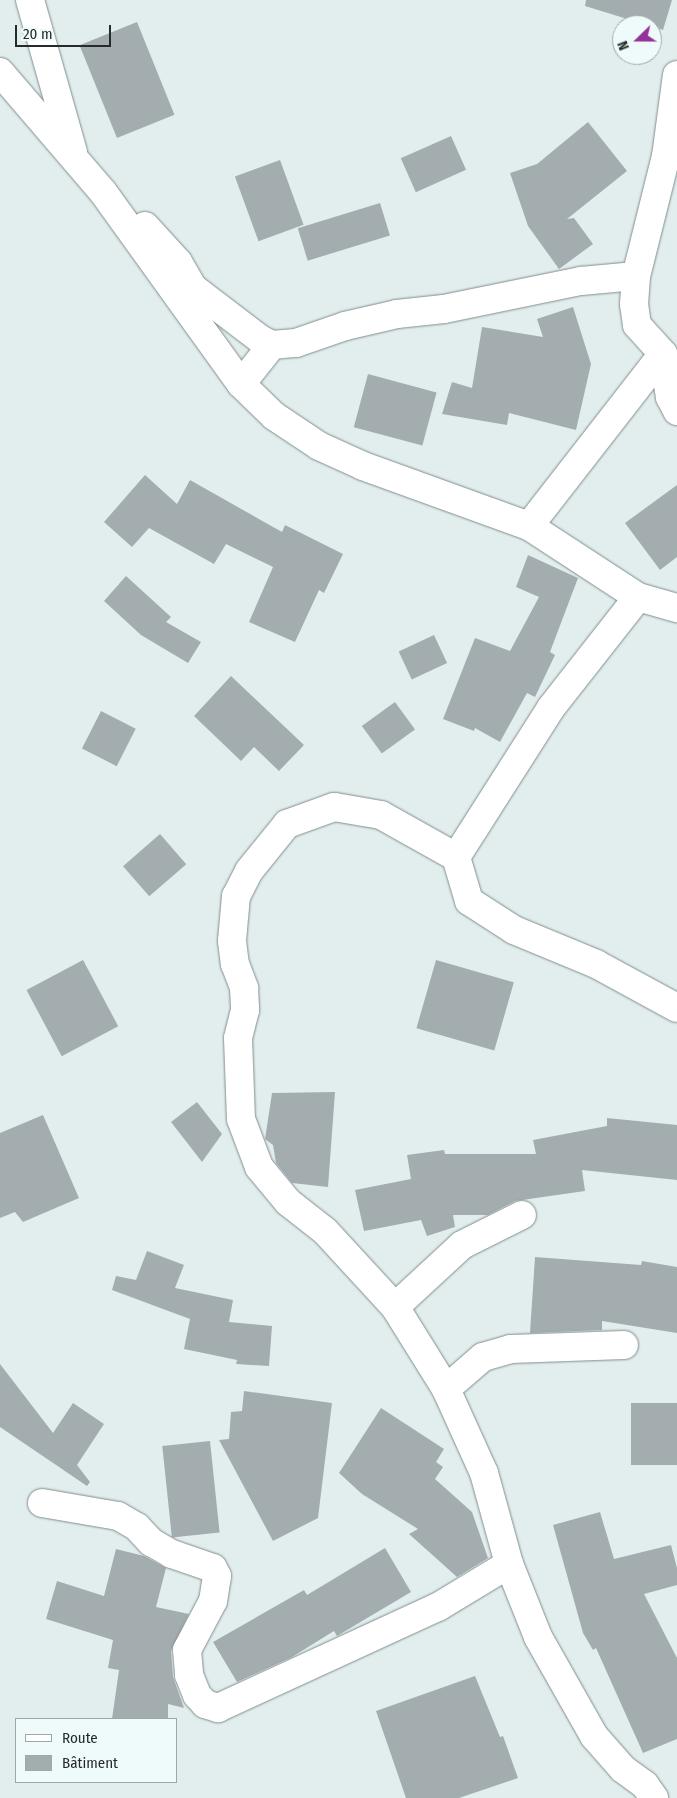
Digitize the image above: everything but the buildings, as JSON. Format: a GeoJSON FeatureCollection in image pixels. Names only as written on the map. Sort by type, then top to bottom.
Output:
{"type":"FeatureCollection","features":[{"type":"Feature","properties":{"kind":"street"},"geometry":{"type":"LineString","coordinates":[[30,0],[75,161]]}},
{"type":"Feature","properties":{"kind":"street"},"geometry":{"type":"LineString","coordinates":[[0,72],[103,192],[241,384],[274,416],[319,446],[363,466],[529,526],[638,596],[677,608]]}},
{"type":"Feature","properties":{"kind":"street"},"geometry":{"type":"LineString","coordinates":[[677,75],[666,156],[636,276],[634,304],[638,325],[664,354],[670,397],[677,411]]}},
{"type":"Feature","properties":{"kind":"street"},"geometry":{"type":"LineString","coordinates":[[103,192],[146,226],[178,262],[193,288],[260,340],[272,345],[296,343],[345,326],[397,314],[444,309],[582,281],[636,276]]}},
{"type":"Feature","properties":{"kind":"street"},"geometry":{"type":"LineString","coordinates":[[241,384],[272,345]]}},
{"type":"Feature","properties":{"kind":"street"},"geometry":{"type":"LineString","coordinates":[[529,526],[664,354]]}},
{"type":"Feature","properties":{"kind":"street"},"geometry":{"type":"LineString","coordinates":[[456,857],[551,708],[638,596]]}},
{"type":"Feature","properties":{"kind":"street"},"geometry":{"type":"LineString","coordinates":[[654,1798],[645,1785],[623,1769],[594,1736],[538,1637],[509,1564],[484,1474],[446,1389],[395,1307],[325,1231],[288,1202],[259,1167],[241,1118],[238,1038],[244,1010],[244,988],[234,964],[232,941],[236,896],[249,871],[287,824],[334,807],[381,814],[456,857],[469,901],[514,930],[596,964],[677,1008]]}},
{"type":"Feature","properties":{"kind":"street"},"geometry":{"type":"LineString","coordinates":[[395,1307],[462,1245],[522,1215]]}},
{"type":"Feature","properties":{"kind":"street"},"geometry":{"type":"LineString","coordinates":[[446,1389],[483,1357],[511,1349],[624,1344]]}},
{"type":"Feature","properties":{"kind":"street"},"geometry":{"type":"LineString","coordinates":[[42,1503],[118,1516],[137,1527],[151,1542],[172,1554],[213,1568],[217,1576],[214,1601],[187,1650],[188,1675],[197,1695],[205,1704],[218,1708],[438,1607],[509,1564]]}}]}
